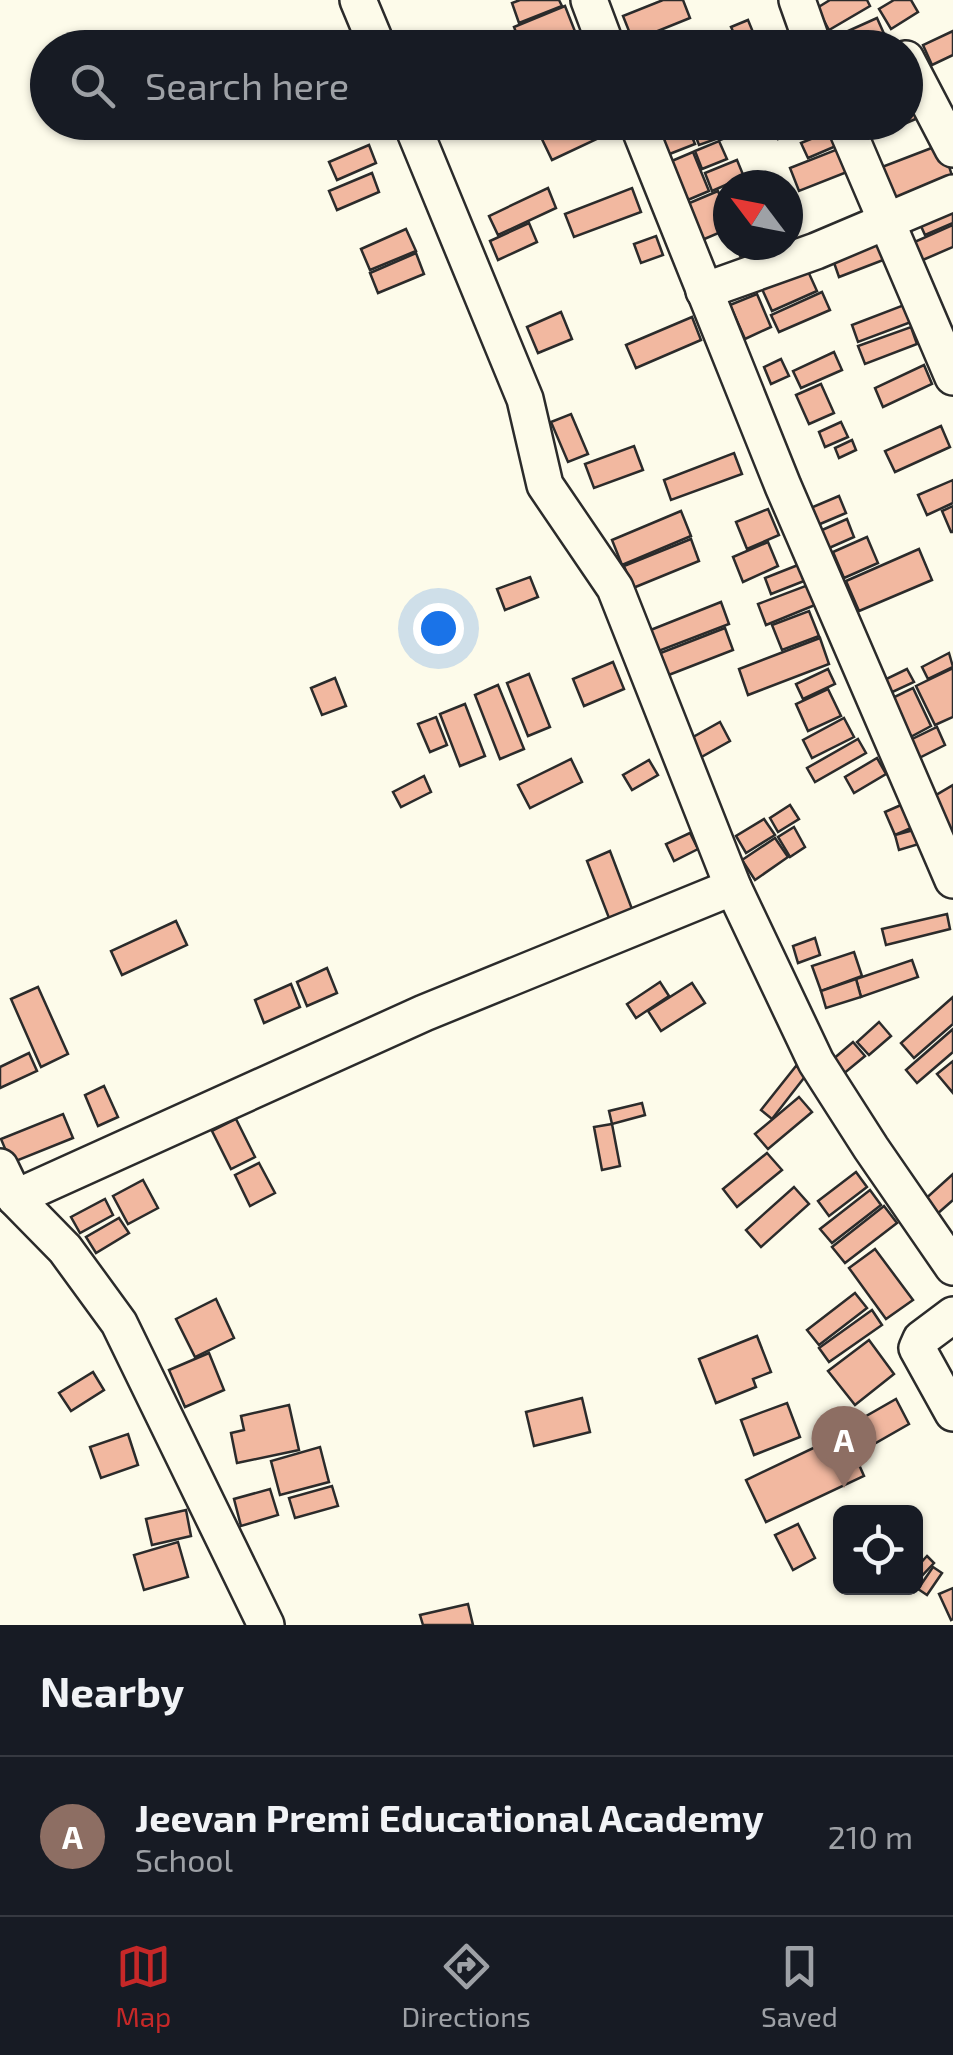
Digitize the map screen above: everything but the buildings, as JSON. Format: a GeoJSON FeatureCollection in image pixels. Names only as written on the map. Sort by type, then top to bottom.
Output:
{"type":"FeatureCollection","features":[{"type":"Feature","properties":{"kind":"street"},"geometry":{"type":"LineString","coordinates":[[358,0],[370,30]]}},
{"type":"Feature","properties":{"kind":"street"},"geometry":{"type":"LineString","coordinates":[[588,0],[600,30]]}},
{"type":"Feature","properties":{"kind":"street"},"geometry":{"type":"LineString","coordinates":[[797,0],[808,30]]}},
{"type":"Feature","properties":{"kind":"street"},"geometry":{"type":"LineString","coordinates":[[923,92],[953,149]]}},
{"type":"Feature","properties":{"kind":"street"},"geometry":{"type":"LineString","coordinates":[[417,140],[524,400],[544,485],[615,588],[732,887],[816,1062],[870,1148],[953,1266]]}},
{"type":"Feature","properties":{"kind":"street"},"geometry":{"type":"LineString","coordinates":[[644,140],[783,486],[953,880]]}},
{"type":"Feature","properties":{"kind":"street"},"geometry":{"type":"LineString","coordinates":[[851,140],[953,377]]}},
{"type":"Feature","properties":{"kind":"street"},"geometry":{"type":"LineString","coordinates":[[704,291],[816,251],[953,194]]}},
{"type":"Feature","properties":{"kind":"street"},"geometry":{"type":"LineString","coordinates":[[266,1625],[119,1323],[65,1249],[8,1182],[732,887]]}},
{"type":"Feature","properties":{"kind":"street"},"geometry":{"type":"LineString","coordinates":[[953,1314],[920,1340],[917,1348],[953,1412]]}},
{"type":"Feature","properties":{"kind":"place","name":"Jeevan Premi Educational Academy"},"geometry":{"type":"Point","coordinates":[844,1488]}}]}
